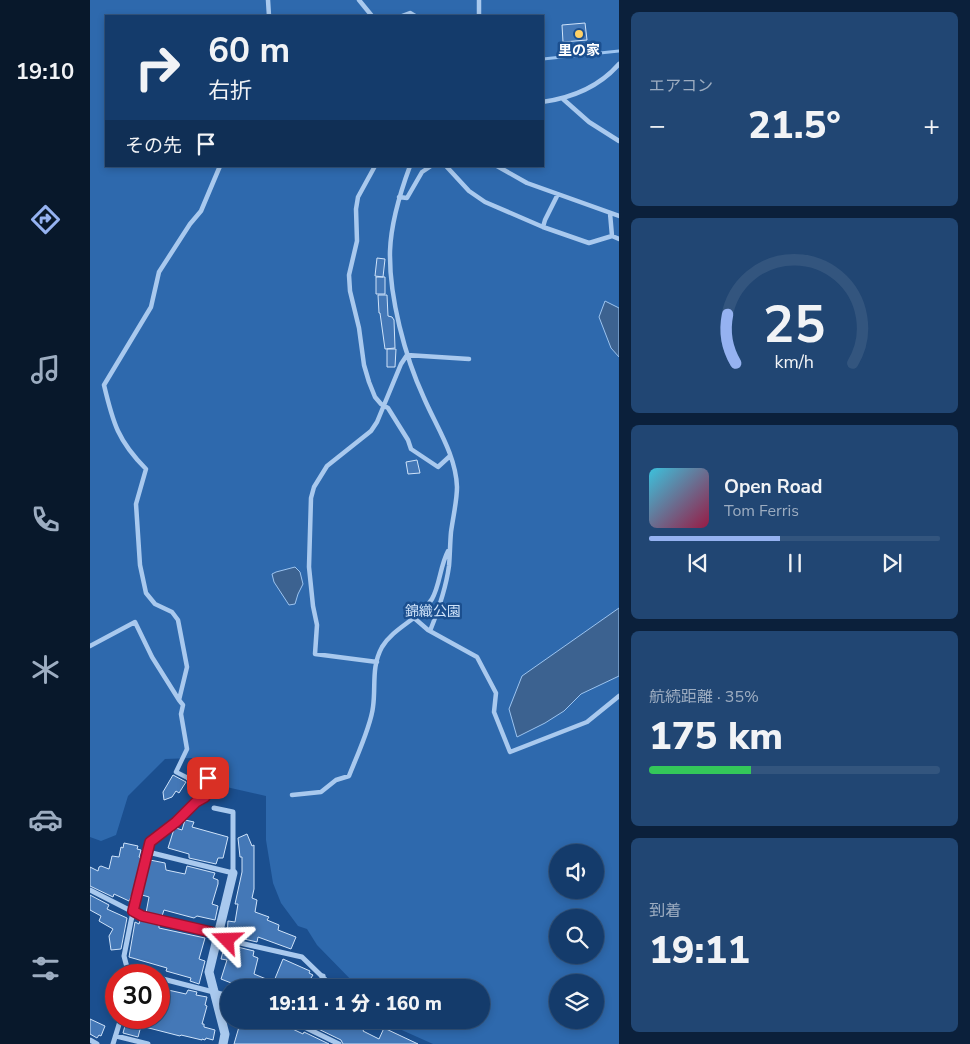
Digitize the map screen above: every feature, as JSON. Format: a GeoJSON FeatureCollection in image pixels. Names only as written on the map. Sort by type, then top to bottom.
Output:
{"type":"FeatureCollection","features":[{"type":"Feature","properties":{"kind":"street"},"geometry":{"type":"LineString","coordinates":[[268,0],[269,15]]}},
{"type":"Feature","properties":{"kind":"street"},"geometry":{"type":"LineString","coordinates":[[359,0],[371,15]]}},
{"type":"Feature","properties":{"kind":"street"},"geometry":{"type":"LineString","coordinates":[[479,15],[480,0]]}},
{"type":"Feature","properties":{"kind":"street"},"geometry":{"type":"LineString","coordinates":[[544,102],[562,99],[586,90],[602,80],[619,64]]}},
{"type":"Feature","properties":{"kind":"street"},"geometry":{"type":"LineString","coordinates":[[613,70],[619,70]]}},
{"type":"Feature","properties":{"kind":"street"},"geometry":{"type":"LineString","coordinates":[[562,99],[589,122],[619,141]]}},
{"type":"Feature","properties":{"kind":"street"},"geometry":{"type":"LineString","coordinates":[[179,700],[187,667],[178,620],[172,612],[154,604],[146,593],[140,565],[136,504],[146,469],[123,444],[111,415],[104,384],[150,308],[159,272],[190,224],[201,211],[220,167]]}},
{"type":"Feature","properties":{"kind":"street"},"geometry":{"type":"LineString","coordinates":[[374,167],[358,197],[356,208],[357,241],[349,276],[350,291],[359,328],[364,365],[375,397],[388,408],[408,440],[411,449],[438,467],[450,456]]}},
{"type":"Feature","properties":{"kind":"street"},"geometry":{"type":"LineString","coordinates":[[410,167],[399,197],[390,249],[390,268],[407,355],[416,381],[446,443],[457,486],[447,573],[436,617],[430,631]]}},
{"type":"Feature","properties":{"kind":"street"},"geometry":{"type":"LineString","coordinates":[[399,197],[407,198],[422,172],[430,167]]}},
{"type":"Feature","properties":{"kind":"street"},"geometry":{"type":"LineString","coordinates":[[447,167],[469,191],[485,202],[543,227],[589,244],[612,236],[619,239]]}},
{"type":"Feature","properties":{"kind":"street"},"geometry":{"type":"LineString","coordinates":[[499,167],[527,183],[619,216]]}},
{"type":"Feature","properties":{"kind":"street"},"geometry":{"type":"LineString","coordinates":[[543,227],[558,194]]}},
{"type":"Feature","properties":{"kind":"street"},"geometry":{"type":"LineString","coordinates":[[610,213],[612,236]]}},
{"type":"Feature","properties":{"kind":"street"},"geometry":{"type":"LineString","coordinates":[[377,662],[316,654],[316,625],[309,567],[311,498],[314,487],[327,466],[372,431],[401,364],[407,355]]}},
{"type":"Feature","properties":{"kind":"street"},"geometry":{"type":"LineString","coordinates":[[407,355],[470,359]]}},
{"type":"Feature","properties":{"kind":"street"},"geometry":{"type":"LineString","coordinates":[[292,795],[322,792],[336,780],[349,776],[373,709],[373,676],[383,647],[390,636],[432,598],[444,558],[449,549]]}},
{"type":"Feature","properties":{"kind":"street"},"geometry":{"type":"LineString","coordinates":[[413,617],[430,631],[477,656],[496,693],[494,712],[510,752],[587,722],[619,696]]}},
{"type":"Feature","properties":{"kind":"street"},"geometry":{"type":"LineString","coordinates":[[90,646],[135,622],[156,664],[183,705],[181,714],[187,749],[176,772],[188,778],[203,776],[208,778],[209,784],[205,797],[196,802],[176,822],[150,842],[124,956],[126,964]]}},
{"type":"Feature","properties":{"kind":"street"},"geometry":{"type":"LineString","coordinates":[[214,808],[233,812],[233,873],[209,972],[225,1034],[223,1044]]}},
{"type":"Feature","properties":{"kind":"street"},"geometry":{"type":"LineString","coordinates":[[148,852],[233,873]]}},
{"type":"Feature","properties":{"kind":"street"},"geometry":{"type":"LineString","coordinates":[[90,890],[142,916],[211,932],[227,940],[302,957],[326,979]]}},
{"type":"Feature","properties":{"kind":"street"},"geometry":{"type":"LineString","coordinates":[[170,981],[220,994]]}},
{"type":"Feature","properties":{"kind":"street"},"geometry":{"type":"LineString","coordinates":[[113,1044],[118,1029]]}},
{"type":"Feature","properties":{"kind":"street"},"geometry":{"type":"LineString","coordinates":[[312,1029],[339,1044]]}},
{"type":"Feature","properties":{"kind":"street"},"geometry":{"type":"LineString","coordinates":[[116,1036],[148,1044]]}},
{"type":"Feature","properties":{"kind":"street"},"geometry":{"type":"LineString","coordinates":[[90,1040],[97,1044]]}},
{"type":"Feature","properties":{"kind":"green space","name":"錦織公園"},"geometry":{"type":"Polygon","coordinates":[[[90,0],[619,0],[619,1044],[433,1044],[399,1029],[490,1029],[490,979],[350,979],[317,945],[307,929],[298,926],[281,903],[273,883],[266,840],[266,796],[222,786],[216,771],[210,772],[192,758],[165,759],[128,796],[116,835],[101,841],[90,837],[90,0]]]}},
{"type":"Feature","properties":{"kind":"shaded area"},"geometry":{"type":"Polygon","coordinates":[[[605,301],[619,308],[619,357],[611,348],[599,317],[605,301]]]}},
{"type":"Feature","properties":{"kind":"shaded area"},"geometry":{"type":"Polygon","coordinates":[[[295,567],[300,572],[303,584],[295,604],[289,605],[274,582],[272,574],[295,567]]]}},
{"type":"Feature","properties":{"kind":"shaded area"},"geometry":{"type":"Polygon","coordinates":[[[619,608],[619,676],[581,694],[564,711],[517,737],[509,709],[522,676],[619,608]]]}},
{"type":"Feature","properties":{"kind":"building"},"geometry":{"type":"Polygon","coordinates":[[[585,23],[587,40],[563,42],[562,25],[585,23]]]}},
{"type":"Feature","properties":{"kind":"building"},"geometry":{"type":"Polygon","coordinates":[[[377,258],[385,259],[383,277],[375,276],[377,258]]]}},
{"type":"Feature","properties":{"kind":"building"},"geometry":{"type":"Polygon","coordinates":[[[376,277],[385,277],[385,294],[376,294],[376,277]]]}},
{"type":"Feature","properties":{"kind":"building"},"geometry":{"type":"Polygon","coordinates":[[[378,295],[387,295],[388,316],[394,320],[395,348],[385,349],[378,295]]]}},
{"type":"Feature","properties":{"kind":"building"},"geometry":{"type":"Polygon","coordinates":[[[387,349],[396,349],[395,367],[387,367],[387,349]]]}},
{"type":"Feature","properties":{"kind":"building"},"geometry":{"type":"Polygon","coordinates":[[[417,460],[420,473],[408,474],[406,462],[417,460]]]}},
{"type":"Feature","properties":{"kind":"building"},"geometry":{"type":"Polygon","coordinates":[[[173,775],[186,782],[179,793],[176,791],[172,797],[164,800],[163,792],[173,775]]]}},
{"type":"Feature","properties":{"kind":"building"},"geometry":{"type":"Polygon","coordinates":[[[185,820],[194,822],[192,827],[228,837],[223,858],[218,858],[216,864],[189,858],[189,854],[168,848],[174,829],[182,830],[185,820]]]}},
{"type":"Feature","properties":{"kind":"building"},"geometry":{"type":"Polygon","coordinates":[[[247,834],[252,846],[254,845],[254,889],[252,898],[257,900],[255,912],[269,917],[267,920],[279,925],[278,930],[296,937],[291,949],[258,937],[257,942],[227,935],[228,921],[235,922],[238,904],[235,904],[242,872],[242,857],[240,857],[238,838],[247,834]]]}},
{"type":"Feature","properties":{"kind":"building"},"geometry":{"type":"Polygon","coordinates":[[[124,843],[138,846],[137,849],[141,850],[139,857],[142,858],[133,893],[129,901],[114,894],[113,897],[90,886],[90,867],[98,871],[101,866],[109,869],[112,856],[119,857],[124,843]]]}},
{"type":"Feature","properties":{"kind":"building"},"geometry":{"type":"Polygon","coordinates":[[[150,860],[165,863],[166,870],[185,874],[187,866],[215,873],[213,878],[218,880],[218,884],[212,904],[218,906],[215,920],[197,916],[194,918],[164,910],[162,916],[146,913],[149,897],[142,895],[150,860]]]}},
{"type":"Feature","properties":{"kind":"building"},"geometry":{"type":"Polygon","coordinates":[[[90,895],[109,905],[107,909],[127,918],[121,949],[111,950],[109,936],[113,929],[99,921],[101,916],[90,910],[90,895]]]}},
{"type":"Feature","properties":{"kind":"building"},"geometry":{"type":"Polygon","coordinates":[[[140,920],[159,925],[159,928],[205,938],[199,959],[205,961],[199,984],[190,981],[191,978],[170,972],[170,964],[153,964],[129,957],[135,922],[139,924],[140,920]]]}},
{"type":"Feature","properties":{"kind":"building"},"geometry":{"type":"Polygon","coordinates":[[[225,944],[254,951],[253,956],[258,958],[254,974],[266,979],[221,979],[227,960],[221,959],[225,944]]]}},
{"type":"Feature","properties":{"kind":"building"},"geometry":{"type":"Polygon","coordinates":[[[283,959],[310,971],[309,973],[313,975],[311,978],[313,979],[275,979],[283,959]]]}},
{"type":"Feature","properties":{"kind":"building"},"geometry":{"type":"Polygon","coordinates":[[[170,990],[186,994],[188,990],[197,992],[196,995],[207,997],[205,1005],[207,1006],[202,1024],[204,1024],[204,1027],[215,1030],[213,1040],[180,1036],[153,1029],[170,1029],[170,990]]]}},
{"type":"Feature","properties":{"kind":"building"},"geometry":{"type":"Polygon","coordinates":[[[90,1019],[105,1026],[101,1036],[99,1035],[97,1038],[90,1034],[90,1019]]]}},
{"type":"Feature","properties":{"kind":"building"},"geometry":{"type":"Polygon","coordinates":[[[124,1029],[140,1029],[138,1037],[123,1033],[124,1029]]]}},
{"type":"Feature","properties":{"kind":"building"},"geometry":{"type":"Polygon","coordinates":[[[238,1029],[293,1029],[303,1034],[304,1032],[329,1044],[234,1044],[238,1029]]]}},
{"type":"Feature","properties":{"kind":"building"},"geometry":{"type":"Polygon","coordinates":[[[318,1029],[364,1029],[363,1031],[379,1039],[384,1029],[386,1029],[418,1044],[343,1044],[341,1040],[318,1029]]]}},
{"type":"Feature","properties":{"kind":"waterway"},"geometry":{"type":"LineString","coordinates":[[544,59],[619,51]]}},
{"type":"Feature","properties":{"kind":"place","name":"里の家"},"geometry":{"type":"Point","coordinates":[579,34]}},
{"type":"Feature","properties":{"kind":"route"},"geometry":{"type":"LineString","coordinates":[[208,778],[209,784],[205,797],[196,802],[176,822],[150,842],[133,911],[142,916],[211,932],[227,940]]}}]}
